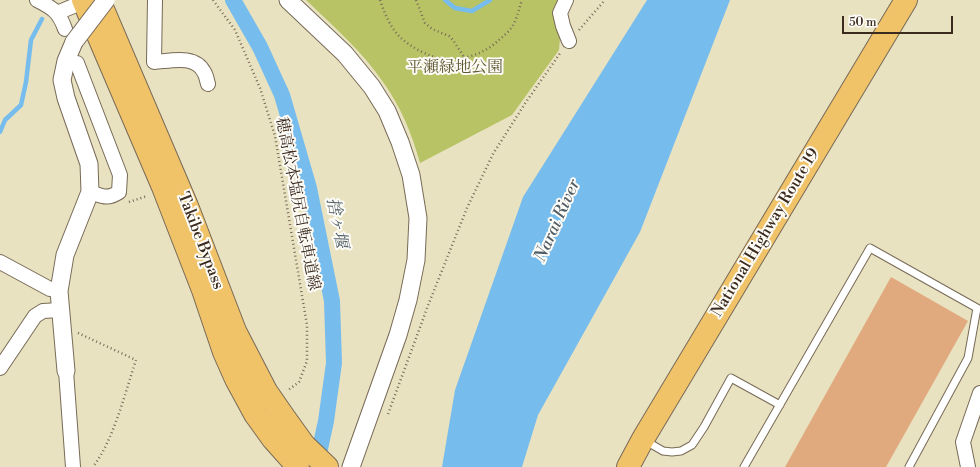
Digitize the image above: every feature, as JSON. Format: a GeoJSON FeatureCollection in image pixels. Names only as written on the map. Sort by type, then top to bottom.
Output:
{"type":"FeatureCollection","features":[{"type":"Feature","properties":{"kind":"highway","name":"National Highway Route 19"},"geometry":{"type":"LineString","coordinates":[[628,467],[643,439],[906,0]]}},
{"type":"Feature","properties":{"kind":"highway","name":"Takibe Bypass"},"geometry":{"type":"LineString","coordinates":[[88,1],[187,206],[235,331],[266,391],[304,445],[327,467]]}},
{"type":"Feature","properties":{"kind":"highway","name":"Takibe Bypass"},"geometry":{"type":"LineString","coordinates":[[88,1],[163,187],[203,290],[224,352],[236,379],[245,397],[268,433],[298,467]]}},
{"type":"Feature","properties":{"kind":"street"},"geometry":{"type":"LineString","coordinates":[[37,0],[48,5],[57,13],[70,35]]}},
{"type":"Feature","properties":{"kind":"street"},"geometry":{"type":"LineString","coordinates":[[74,467],[59,291],[65,255],[90,192],[89,164],[66,98],[62,80],[70,35],[106,0]]}},
{"type":"Feature","properties":{"kind":"street"},"geometry":{"type":"LineString","coordinates":[[155,0],[154,62],[189,60],[198,64],[204,71],[208,84]]}},
{"type":"Feature","properties":{"kind":"street"},"geometry":{"type":"LineString","coordinates":[[288,0],[345,54],[372,87],[387,111],[400,142],[411,176],[418,218],[416,260],[408,300],[398,335],[351,467]]}},
{"type":"Feature","properties":{"kind":"street"},"geometry":{"type":"LineString","coordinates":[[566,0],[560,13],[563,26],[570,42]]}},
{"type":"Feature","properties":{"kind":"street"},"geometry":{"type":"LineString","coordinates":[[57,13],[88,1]]}},
{"type":"Feature","properties":{"kind":"street"},"geometry":{"type":"LineString","coordinates":[[77,63],[120,175],[119,192],[113,196],[104,197],[90,192]]}},
{"type":"Feature","properties":{"kind":"street"},"geometry":{"type":"LineString","coordinates":[[0,262],[50,289],[59,291]]}},
{"type":"Feature","properties":{"kind":"street"},"geometry":{"type":"LineString","coordinates":[[0,368],[35,316],[43,311],[61,317]]}},
{"type":"Feature","properties":{"kind":"street"},"geometry":{"type":"LineString","coordinates":[[968,467],[963,442],[980,392]]}},
{"type":"Feature","properties":{"kind":"lane"},"geometry":{"type":"LineString","coordinates":[[744,467],[870,248],[977,308],[968,358],[909,467]]}},
{"type":"Feature","properties":{"kind":"lane"},"geometry":{"type":"LineString","coordinates":[[643,439],[663,451],[682,451],[692,445],[704,428],[731,378],[780,405]]}},
{"type":"Feature","properties":{"kind":"path","name":"穂高松本塩尻自転車道線"},"geometry":{"type":"LineString","coordinates":[[213,0],[235,30],[260,88],[275,136],[307,325],[307,361],[299,382],[284,394]]}},
{"type":"Feature","properties":{"kind":"path"},"geometry":{"type":"LineString","coordinates":[[380,0],[389,24],[400,37],[411,46],[425,53],[443,59],[464,57],[484,52],[508,32],[514,24],[522,0]]}},
{"type":"Feature","properties":{"kind":"path"},"geometry":{"type":"LineString","coordinates":[[416,0],[425,24],[453,40],[464,57]]}},
{"type":"Feature","properties":{"kind":"path"},"geometry":{"type":"LineString","coordinates":[[386,421],[429,303],[464,215],[492,154],[560,53],[605,0]]}},
{"type":"Feature","properties":{"kind":"path"},"geometry":{"type":"LineString","coordinates":[[61,317],[136,360],[109,438],[102,455],[93,467]]}},
{"type":"Feature","properties":{"kind":"green space","name":"平瀬緑地公園"},"geometry":{"type":"Polygon","coordinates":[[[306,0],[560,0],[556,17],[560,38],[559,50],[512,115],[420,163],[405,121],[383,82],[357,49],[306,0]]]}},
{"type":"Feature","properties":{"kind":"water","name":"Narai River"},"geometry":{"type":"Polygon","coordinates":[[[647,0],[730,0],[640,232],[538,415],[522,467],[442,467],[455,390],[523,197],[647,0]]]}},
{"type":"Feature","properties":{"kind":"building"},"geometry":{"type":"Polygon","coordinates":[[[891,277],[968,321],[886,467],[785,467],[891,277]]]}},
{"type":"Feature","properties":{"kind":"waterway","name":"捨ヶ堰"},"geometry":{"type":"LineString","coordinates":[[233,0],[260,47],[282,95],[309,188],[332,301],[334,363],[326,421],[316,467]]}},
{"type":"Feature","properties":{"kind":"waterway"},"geometry":{"type":"LineString","coordinates":[[445,0],[455,8],[472,11],[490,0]]}},
{"type":"Feature","properties":{"kind":"waterway"},"geometry":{"type":"LineString","coordinates":[[0,132],[5,120],[21,105],[26,82],[31,40],[42,19]]}}]}
